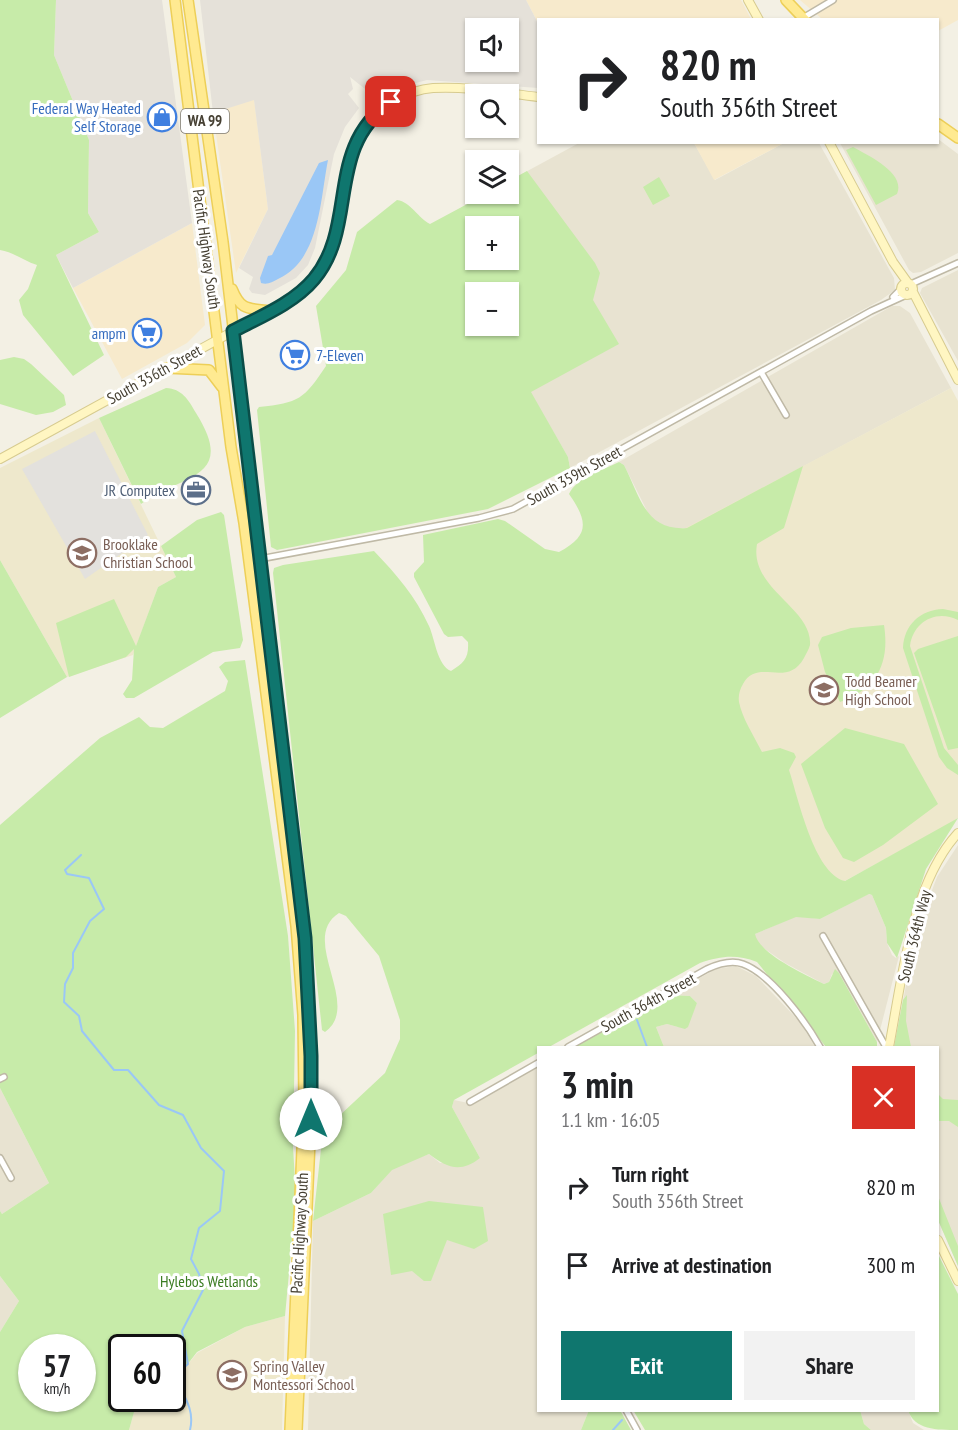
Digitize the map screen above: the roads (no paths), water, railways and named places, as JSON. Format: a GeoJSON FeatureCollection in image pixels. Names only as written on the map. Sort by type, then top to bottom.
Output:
{"type":"FeatureCollection","features":[{"type":"Feature","properties":{"kind":"main road","name":"Pacific Highway South"},"geometry":{"type":"LineString","coordinates":[[175,0],[236,487],[254,560],[299,884],[309,990],[311,1119],[297,1430]]}},
{"type":"Feature","properties":{"kind":"main road","name":"Pacific Highway South"},"geometry":{"type":"LineString","coordinates":[[188,0],[233,331],[254,560],[290,866],[303,1015],[304,1134],[290,1430]]}},
{"type":"Feature","properties":{"kind":"main road"},"geometry":{"type":"LineString","coordinates":[[748,0],[758,18]]}},
{"type":"Feature","properties":{"kind":"main road"},"geometry":{"type":"LineString","coordinates":[[786,0],[802,18]]}},
{"type":"Feature","properties":{"kind":"main road","name":"South 356th Street"},"geometry":{"type":"LineString","coordinates":[[0,459],[270,311],[307,286],[328,257],[355,141],[380,110],[401,97],[433,88],[537,97]]}},
{"type":"Feature","properties":{"kind":"main road"},"geometry":{"type":"LineString","coordinates":[[939,125],[958,138]]}},
{"type":"Feature","properties":{"kind":"main road"},"geometry":{"type":"LineString","coordinates":[[830,144],[957,377]]}},
{"type":"Feature","properties":{"kind":"main road"},"geometry":{"type":"LineString","coordinates":[[227,279],[239,304],[270,311]]}},
{"type":"Feature","properties":{"kind":"main road"},"geometry":{"type":"LineString","coordinates":[[166,368],[209,370],[225,395]]}},
{"type":"Feature","properties":{"kind":"main road","name":"South 364th Way"},"geometry":{"type":"LineString","coordinates":[[887,1046],[917,914],[929,878],[958,833]]}},
{"type":"Feature","properties":{"kind":"main road"},"geometry":{"type":"LineString","coordinates":[[939,1242],[958,1281]]}},
{"type":"Feature","properties":{"kind":"street"},"geometry":{"type":"LineString","coordinates":[[805,18],[833,0]]}},
{"type":"Feature","properties":{"kind":"street","name":"South 359th Street"},"geometry":{"type":"LineString","coordinates":[[254,560],[479,518],[513,509],[871,311],[933,274],[958,263]]}},
{"type":"Feature","properties":{"kind":"street"},"geometry":{"type":"LineString","coordinates":[[761,372],[786,415]]}},
{"type":"Feature","properties":{"kind":"street"},"geometry":{"type":"LineString","coordinates":[[823,936],[886,1046]]}},
{"type":"Feature","properties":{"kind":"street","name":"South 364th Street"},"geometry":{"type":"LineString","coordinates":[[570,1046],[707,969],[730,963],[741,963],[762,976],[806,1024],[819,1046]]}},
{"type":"Feature","properties":{"kind":"street"},"geometry":{"type":"LineString","coordinates":[[470,1102],[537,1064]]}},
{"type":"Feature","properties":{"kind":"street"},"geometry":{"type":"LineString","coordinates":[[0,1158],[11,1178]]}},
{"type":"Feature","properties":{"kind":"street"},"geometry":{"type":"LineString","coordinates":[[627,1412],[638,1430]]}},
{"type":"Feature","properties":{"kind":"water"},"geometry":{"type":"Polygon","coordinates":[[[328,160],[320,210],[310,244],[292,270],[278,279],[261,283],[260,278],[268,256],[272,255],[319,163],[328,160]]]}},
{"type":"Feature","properties":{"kind":"waterway"},"geometry":{"type":"LineString","coordinates":[[81,855],[65,870],[67,874],[89,878],[104,909],[90,921],[73,953],[73,968],[65,984],[64,1002],[79,1016],[82,1031],[114,1070],[128,1070],[159,1105],[183,1115],[201,1148],[224,1171],[220,1211],[199,1228],[191,1259],[199,1274],[203,1290],[182,1331],[188,1364],[180,1371],[176,1380],[190,1410],[190,1430]]}},
{"type":"Feature","properties":{"kind":"waterway"},"geometry":{"type":"LineString","coordinates":[[637,1020],[647,1046]]}},
{"type":"Feature","properties":{"kind":"waterway"},"geometry":{"type":"LineString","coordinates":[[613,1430],[622,1420]]}},
{"type":"Feature","properties":{"kind":"place","name":"Federal Way Heated Self Storage"},"geometry":{"type":"Point","coordinates":[162,117]}},
{"type":"Feature","properties":{"kind":"place","name":"ampm"},"geometry":{"type":"Point","coordinates":[147,333]}},
{"type":"Feature","properties":{"kind":"place","name":"7-Eleven"},"geometry":{"type":"Point","coordinates":[295,355]}},
{"type":"Feature","properties":{"kind":"place","name":"JR Computex"},"geometry":{"type":"Point","coordinates":[196,490]}},
{"type":"Feature","properties":{"kind":"place","name":"Brooklake Christian School"},"geometry":{"type":"Point","coordinates":[82,553]}},
{"type":"Feature","properties":{"kind":"place","name":"Todd Beamer High School"},"geometry":{"type":"Point","coordinates":[824,690]}},
{"type":"Feature","properties":{"kind":"place","name":"Spring Valley Montessori School"},"geometry":{"type":"Point","coordinates":[232,1375]}},
{"type":"Feature","properties":{"kind":"park label","name":"Hylebos Wetlands"},"geometry":{"type":"Point","coordinates":[209,1281]}}]}
